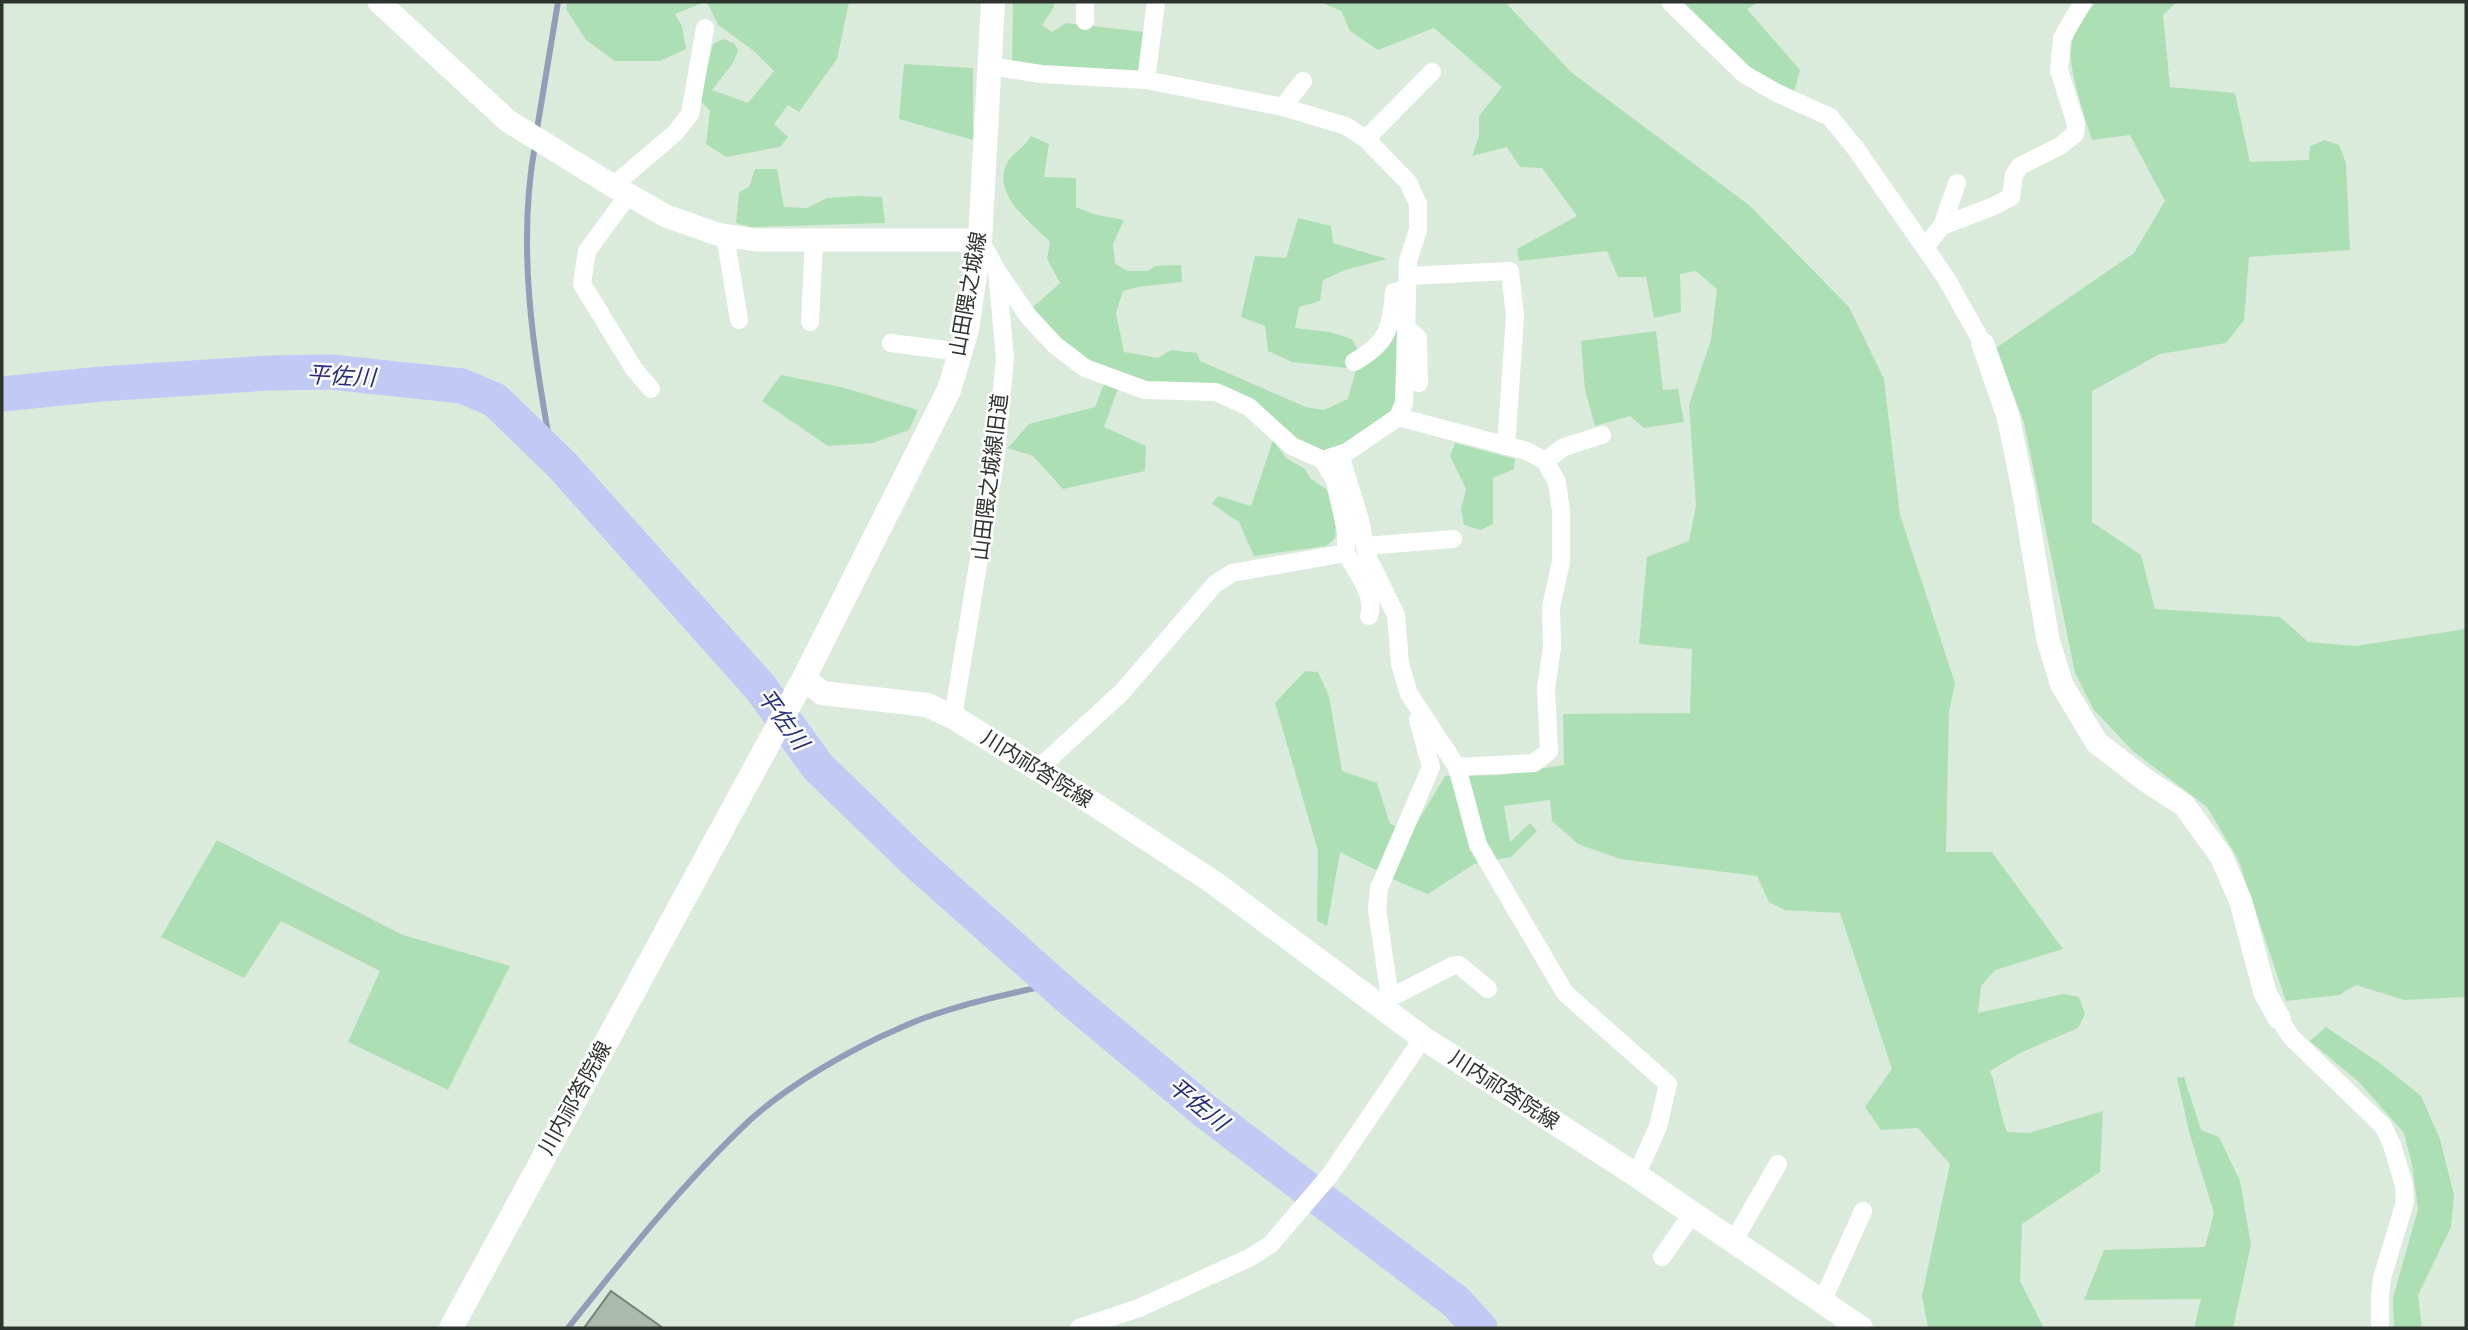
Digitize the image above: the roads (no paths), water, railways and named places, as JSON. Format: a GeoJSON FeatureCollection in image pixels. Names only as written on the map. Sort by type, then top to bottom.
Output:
{"type":"FeatureCollection","features":[{"type":"Feature","properties":{"kind":"main road","name":"山田隈之城線"},"geometry":{"type":"LineString","coordinates":[[799,688],[949,390],[967,330],[980,240],[993,2]]}},
{"type":"Feature","properties":{"kind":"main road","name":"川内祁答院線"},"geometry":{"type":"LineString","coordinates":[[451,1328],[799,688],[927,705],[953,717],[1077,793],[1213,882],[1387,1004],[1423,1038],[1636,1175],[1861,1328]]}},
{"type":"Feature","properties":{"kind":"street"},"geometry":{"type":"LineString","coordinates":[[379,2],[508,121],[666,216],[725,236],[756,240],[980,240]]}},
{"type":"Feature","properties":{"kind":"street"},"geometry":{"type":"LineString","coordinates":[[1085,2],[1085,21]]}},
{"type":"Feature","properties":{"kind":"street"},"geometry":{"type":"LineString","coordinates":[[1146,80],[1156,2]]}},
{"type":"Feature","properties":{"kind":"street"},"geometry":{"type":"LineString","coordinates":[[1670,2],[1744,74],[1777,93],[1830,117],[1856,149],[1946,278],[1983,344],[2008,416],[2048,640],[2062,685],[2097,743],[2148,782],[2184,804],[2221,856],[2241,902],[2265,993],[2279,1018],[2291,1037],[2383,1126],[2392,1145],[2404,1185],[2405,1202],[2382,1278],[2381,1328]]}},
{"type":"Feature","properties":{"kind":"street"},"geometry":{"type":"LineString","coordinates":[[1942,226],[2011,197],[2014,176],[2020,166],[2060,146],[2075,134],[2077,124],[2059,70],[2062,38],[2082,2]]}},
{"type":"Feature","properties":{"kind":"street"},"geometry":{"type":"LineString","coordinates":[[651,389],[634,369],[582,284],[587,251],[621,190],[690,114],[705,28]]}},
{"type":"Feature","properties":{"kind":"street"},"geometry":{"type":"LineString","coordinates":[[989,66],[1041,74],[1146,80],[1283,107],[1346,126],[1366,139],[1408,183],[1418,204],[1418,229],[1408,261],[1404,403],[1398,417],[1347,452],[1331,457],[1292,446],[1249,407],[1216,392],[1145,390],[1085,368],[1055,345],[1028,316],[997,271]]}},
{"type":"Feature","properties":{"kind":"street"},"geometry":{"type":"LineString","coordinates":[[1366,139],[1432,72]]}},
{"type":"Feature","properties":{"kind":"street"},"geometry":{"type":"LineString","coordinates":[[1283,107],[1303,81]]}},
{"type":"Feature","properties":{"kind":"street"},"geometry":{"type":"LineString","coordinates":[[1924,247],[1942,226],[1958,183]]}},
{"type":"Feature","properties":{"kind":"street"},"geometry":{"type":"LineString","coordinates":[[725,236],[739,320]]}},
{"type":"Feature","properties":{"kind":"street","name":"山田隈之城線旧道"},"geometry":{"type":"LineString","coordinates":[[953,717],[996,456],[1005,358],[997,271],[980,240]]}},
{"type":"Feature","properties":{"kind":"street"},"geometry":{"type":"LineString","coordinates":[[810,321],[814,241]]}},
{"type":"Feature","properties":{"kind":"street"},"geometry":{"type":"LineString","coordinates":[[1354,362],[1371,353],[1384,338],[1391,321],[1394,292],[1407,283],[1510,271],[1515,317],[1506,446]]}},
{"type":"Feature","properties":{"kind":"street"},"geometry":{"type":"LineString","coordinates":[[1406,328],[1418,338],[1419,383]]}},
{"type":"Feature","properties":{"kind":"street"},"geometry":{"type":"LineString","coordinates":[[891,343],[960,352]]}},
{"type":"Feature","properties":{"kind":"street"},"geometry":{"type":"LineString","coordinates":[[1398,417],[1527,452],[1545,461],[1557,482],[1562,511],[1561,562],[1551,607],[1552,648],[1546,688],[1549,751],[1534,763],[1457,767]]}},
{"type":"Feature","properties":{"kind":"street"},"geometry":{"type":"LineString","coordinates":[[1545,461],[1564,447],[1602,435]]}},
{"type":"Feature","properties":{"kind":"street"},"geometry":{"type":"LineString","coordinates":[[1331,457],[1360,520],[1367,556],[1396,615],[1400,664],[1425,739],[1431,767],[1379,888],[1377,909],[1387,1004],[1451,966],[1459,965],[1488,989]]}},
{"type":"Feature","properties":{"kind":"street"},"geometry":{"type":"LineString","coordinates":[[1331,457],[1346,531],[1346,553],[1369,596],[1372,606],[1369,615]]}},
{"type":"Feature","properties":{"kind":"street"},"geometry":{"type":"LineString","coordinates":[[1365,546],[1453,539]]}},
{"type":"Feature","properties":{"kind":"street"},"geometry":{"type":"LineString","coordinates":[[1037,770],[1122,692],[1215,584],[1232,573],[1346,553]]}},
{"type":"Feature","properties":{"kind":"street"},"geometry":{"type":"LineString","coordinates":[[1409,694],[1457,767],[1478,845],[1565,993],[1668,1084],[1658,1127],[1636,1175]]}},
{"type":"Feature","properties":{"kind":"street"},"geometry":{"type":"LineString","coordinates":[[1079,1328],[1139,1308],[1249,1258],[1271,1244],[1331,1175],[1423,1038]]}},
{"type":"Feature","properties":{"kind":"street"},"geometry":{"type":"LineString","coordinates":[[1733,1242],[1778,1164]]}},
{"type":"Feature","properties":{"kind":"street"},"geometry":{"type":"LineString","coordinates":[[1822,1301],[1863,1211]]}},
{"type":"Feature","properties":{"kind":"street"},"geometry":{"type":"LineString","coordinates":[[1662,1257],[1692,1214]]}},
{"type":"Feature","properties":{"kind":"waterway"},"geometry":{"type":"LineString","coordinates":[[536,135],[558,2]]}},
{"type":"Feature","properties":{"kind":"waterway"},"geometry":{"type":"LineString","coordinates":[[535,145],[527,224],[527,263],[534,340],[552,456]]}},
{"type":"Feature","properties":{"kind":"waterway","name":"平佐川"},"geometry":{"type":"LineString","coordinates":[[2,394],[101,384],[269,373],[331,372],[462,386],[495,400],[562,465],[760,687],[818,767],[914,860],[1067,996],[1205,1111],[1456,1302],[1480,1328]]}},
{"type":"Feature","properties":{"kind":"waterway"},"geometry":{"type":"LineString","coordinates":[[568,1328],[633,1247],[701,1169],[750,1120],[783,1093],[842,1057],[918,1020],[975,1002],[1053,984]]}}]}
